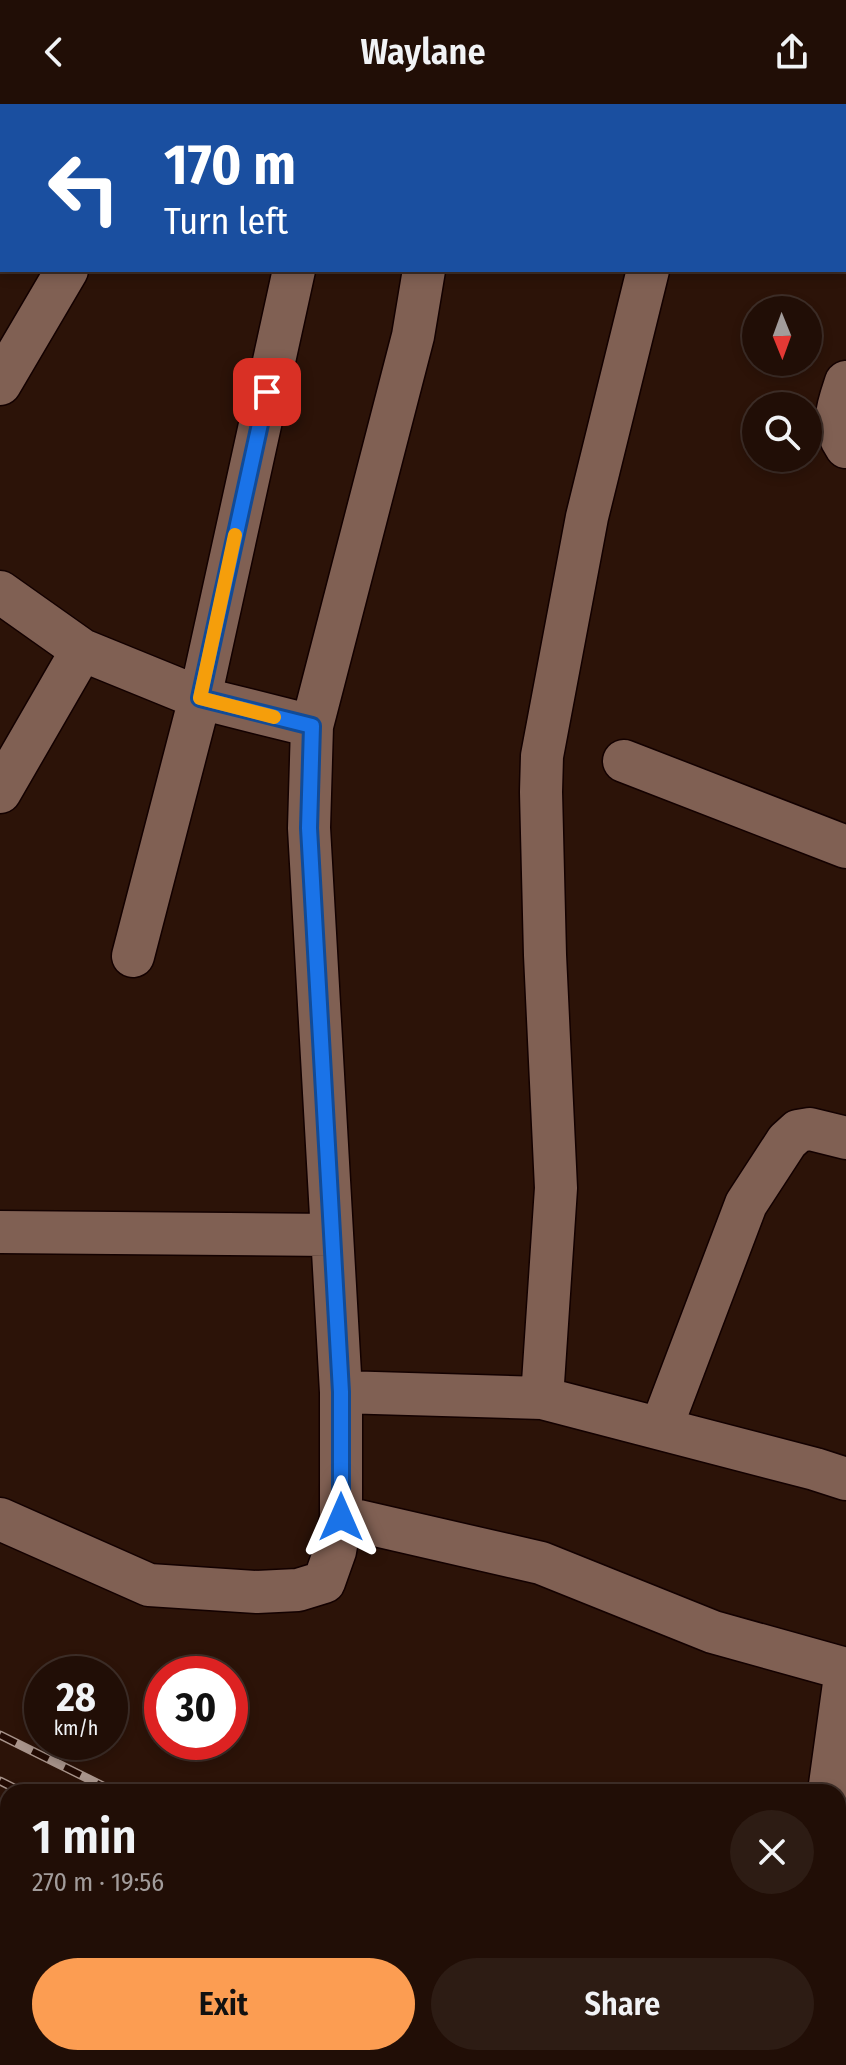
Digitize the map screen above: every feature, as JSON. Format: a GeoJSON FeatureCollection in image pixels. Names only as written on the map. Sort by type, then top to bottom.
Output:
{"type":"FeatureCollection","features":[{"type":"Feature","properties":{"kind":"street"},"geometry":{"type":"LineString","coordinates":[[0,384],[66,272]]}},
{"type":"Feature","properties":{"kind":"street"},"geometry":{"type":"LineString","coordinates":[[133,956],[200,698],[294,272]]}},
{"type":"Feature","properties":{"kind":"street"},"geometry":{"type":"LineString","coordinates":[[0,1519],[149,1585],[257,1592],[298,1590],[324,1582],[335,1551],[341,1517],[341,1392],[309,828],[312,726],[413,336],[424,272]]}},
{"type":"Feature","properties":{"kind":"street"},"geometry":{"type":"LineString","coordinates":[[542,1398],[556,1188],[545,955],[542,774],[587,517],[648,272]]}},
{"type":"Feature","properties":{"kind":"street"},"geometry":{"type":"LineString","coordinates":[[846,382],[836,421],[839,437],[846,447]]}},
{"type":"Feature","properties":{"kind":"street"},"geometry":{"type":"LineString","coordinates":[[0,592],[82,650],[200,698],[312,726]]}},
{"type":"Feature","properties":{"kind":"street"},"geometry":{"type":"LineString","coordinates":[[0,792],[82,650]]}},
{"type":"Feature","properties":{"kind":"street"},"geometry":{"type":"LineString","coordinates":[[624,761],[846,847]]}},
{"type":"Feature","properties":{"kind":"street"},"geometry":{"type":"LineString","coordinates":[[661,1428],[746,1204],[787,1141],[798,1131],[810,1129],[846,1138]]}},
{"type":"Feature","properties":{"kind":"street"},"geometry":{"type":"LineString","coordinates":[[0,1232],[332,1235]]}},
{"type":"Feature","properties":{"kind":"street"},"geometry":{"type":"LineString","coordinates":[[341,1392],[542,1398],[846,1479]]}},
{"type":"Feature","properties":{"kind":"street"},"geometry":{"type":"LineString","coordinates":[[341,1517],[541,1563],[713,1632],[846,1669],[830,1784]]}},
{"type":"Feature","properties":{"kind":"railway"},"geometry":{"type":"LineString","coordinates":[[0,1735],[99,1784]]}},
{"type":"Feature","properties":{"kind":"railway"},"geometry":{"type":"LineString","coordinates":[[0,1781],[6,1784]]}},
{"type":"Feature","properties":{"kind":"slow traffic"},"geometry":{"type":"LineString","coordinates":[[235,535],[200,698],[274,717]]}},
{"type":"Feature","properties":{"kind":"route"},"geometry":{"type":"LineString","coordinates":[[267,392],[200,698],[312,726],[309,828],[341,1392],[341,1517]]}}]}
